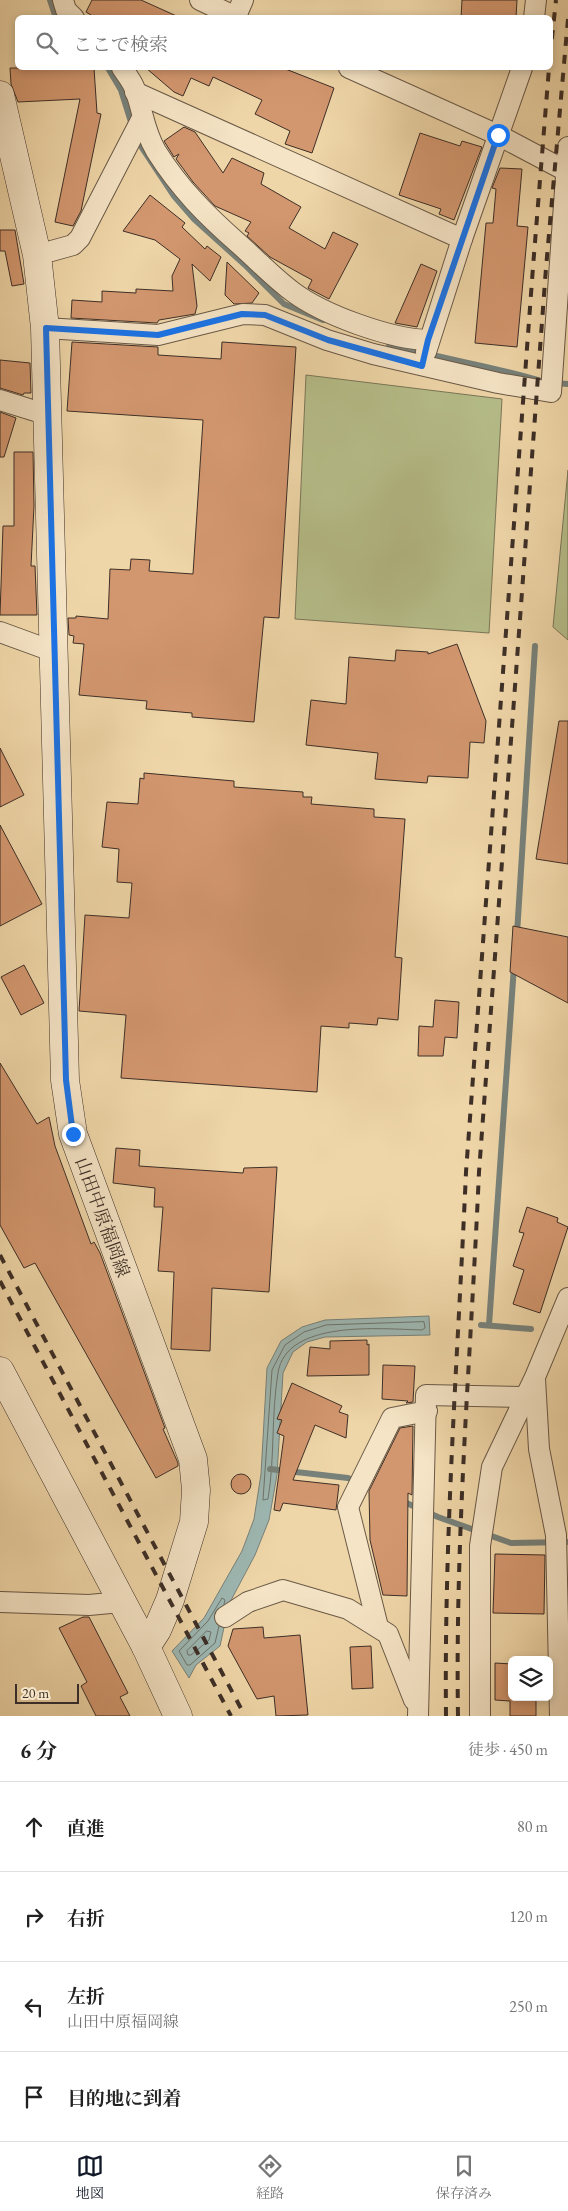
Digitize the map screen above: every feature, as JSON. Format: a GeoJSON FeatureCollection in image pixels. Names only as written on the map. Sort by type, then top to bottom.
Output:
{"type":"FeatureCollection","features":[{"type":"Feature","properties":{"kind":"main road","name":"山田中原福岡線"},"geometry":{"type":"LineString","coordinates":[[0,95],[37,255],[46,328],[52,651],[66,1080],[73,1134],[193,1459],[196,1490],[194,1522],[181,1566],[157,1630],[146,1647]]}},
{"type":"Feature","properties":{"kind":"main road"},"geometry":{"type":"LineString","coordinates":[[0,1371],[146,1647],[178,1716]]}},
{"type":"Feature","properties":{"kind":"street"},"geometry":{"type":"LineString","coordinates":[[63,0],[66,10],[71,15]]}},
{"type":"Feature","properties":{"kind":"street"},"geometry":{"type":"LineString","coordinates":[[200,0],[239,11]]}},
{"type":"Feature","properties":{"kind":"street"},"geometry":{"type":"LineString","coordinates":[[534,15],[536,0]]}},
{"type":"Feature","properties":{"kind":"street"},"geometry":{"type":"LineString","coordinates":[[37,255],[73,245],[80,238],[136,128],[140,104],[123,70]]}},
{"type":"Feature","properties":{"kind":"street"},"geometry":{"type":"LineString","coordinates":[[353,70],[498,135],[567,171]]}},
{"type":"Feature","properties":{"kind":"street"},"geometry":{"type":"LineString","coordinates":[[422,366],[428,340],[521,70]]}},
{"type":"Feature","properties":{"kind":"street"},"geometry":{"type":"LineString","coordinates":[[135,92],[462,239]]}},
{"type":"Feature","properties":{"kind":"street"},"geometry":{"type":"LineString","coordinates":[[136,128],[153,146],[185,194],[218,227],[294,293],[340,318],[412,340],[428,340]]}},
{"type":"Feature","properties":{"kind":"street"},"geometry":{"type":"LineString","coordinates":[[46,328],[158,335],[242,314],[265,315],[328,340],[422,366],[498,383],[551,392],[568,147]]}},
{"type":"Feature","properties":{"kind":"street"},"geometry":{"type":"LineString","coordinates":[[0,400],[48,416]]}},
{"type":"Feature","properties":{"kind":"street"},"geometry":{"type":"LineString","coordinates":[[0,632],[52,651]]}},
{"type":"Feature","properties":{"kind":"street"},"geometry":{"type":"LineString","coordinates":[[480,1716],[480,1546],[490,1476],[492,1467],[535,1377],[568,1298]]}},
{"type":"Feature","properties":{"kind":"street"},"geometry":{"type":"LineString","coordinates":[[535,1377],[539,1449],[556,1535],[560,1716]]}},
{"type":"Feature","properties":{"kind":"street"},"geometry":{"type":"LineString","coordinates":[[418,1712],[426,1395],[525,1397]]}},
{"type":"Feature","properties":{"kind":"street"},"geometry":{"type":"LineString","coordinates":[[378,1627],[348,1507],[392,1418],[427,1411]]}},
{"type":"Feature","properties":{"kind":"street"},"geometry":{"type":"LineString","coordinates":[[225,1617],[248,1602],[283,1590],[348,1609],[388,1634],[418,1712]]}},
{"type":"Feature","properties":{"kind":"street"},"geometry":{"type":"LineString","coordinates":[[0,1602],[89,1605],[122,1602]]}},
{"type":"Feature","properties":{"kind":"green space"},"geometry":{"type":"Polygon","coordinates":[[[306,375],[502,399],[489,633],[295,619],[306,375]]]}},
{"type":"Feature","properties":{"kind":"green space"},"geometry":{"type":"Polygon","coordinates":[[[568,470],[568,640],[553,627],[568,470]]]}},
{"type":"Feature","properties":{"kind":"water"},"geometry":{"type":"Polygon","coordinates":[[[429,1316],[430,1335],[325,1337],[307,1342],[293,1352],[283,1373],[277,1475],[269,1520],[255,1555],[229,1604],[220,1646],[196,1665],[189,1678],[172,1651],[204,1618],[242,1551],[254,1519],[261,1474],[267,1368],[281,1341],[302,1327],[325,1320],[429,1316]]]}},
{"type":"Feature","properties":{"kind":"building"},"geometry":{"type":"Polygon","coordinates":[[[92,0],[141,0],[174,15],[91,15],[86,12],[92,0]]]}},
{"type":"Feature","properties":{"kind":"building"},"geometry":{"type":"Polygon","coordinates":[[[462,0],[517,0],[516,15],[461,15],[462,0]]]}},
{"type":"Feature","properties":{"kind":"building"},"geometry":{"type":"Polygon","coordinates":[[[10,68],[15,68],[15,70],[94,70],[97,113],[101,114],[81,211],[73,226],[55,222],[80,99],[18,102],[11,84],[10,68]]]}},
{"type":"Feature","properties":{"kind":"building"},"geometry":{"type":"Polygon","coordinates":[[[148,70],[288,70],[334,88],[312,153],[285,144],[290,131],[255,114],[262,100],[213,77],[209,86],[191,78],[183,96],[174,92],[148,70]]]}},
{"type":"Feature","properties":{"kind":"building"},"geometry":{"type":"Polygon","coordinates":[[[184,127],[195,132],[223,173],[232,158],[264,173],[261,184],[301,207],[289,228],[325,249],[333,232],[358,244],[329,299],[308,288],[312,280],[270,257],[247,236],[249,233],[245,231],[251,222],[215,206],[193,182],[176,159],[179,154],[174,157],[164,141],[184,127]]]}},
{"type":"Feature","properties":{"kind":"building"},"geometry":{"type":"Polygon","coordinates":[[[420,133],[460,146],[462,141],[482,147],[454,220],[439,214],[441,209],[399,195],[420,133]]]}},
{"type":"Feature","properties":{"kind":"building"},"geometry":{"type":"Polygon","coordinates":[[[500,168],[522,169],[517,226],[528,227],[517,347],[475,343],[486,223],[493,223],[496,189],[492,188],[500,168]]]}},
{"type":"Feature","properties":{"kind":"building"},"geometry":{"type":"Polygon","coordinates":[[[150,195],[185,223],[182,227],[205,249],[207,246],[221,257],[210,281],[192,264],[197,306],[195,314],[159,320],[157,323],[71,318],[72,300],[102,302],[102,291],[136,293],[136,289],[173,291],[172,276],[180,259],[155,240],[123,231],[150,195]]]}},
{"type":"Feature","properties":{"kind":"building"},"geometry":{"type":"Polygon","coordinates":[[[0,230],[15,230],[24,284],[12,286],[5,251],[0,251],[0,230]]]}},
{"type":"Feature","properties":{"kind":"building"},"geometry":{"type":"Polygon","coordinates":[[[227,262],[259,293],[252,303],[234,304],[225,295],[227,262]]]}},
{"type":"Feature","properties":{"kind":"building"},"geometry":{"type":"Polygon","coordinates":[[[421,264],[437,271],[417,327],[395,323],[421,264]]]}},
{"type":"Feature","properties":{"kind":"building"},"geometry":{"type":"Polygon","coordinates":[[[72,342],[158,347],[158,355],[221,359],[222,342],[296,347],[279,618],[264,617],[254,722],[192,717],[192,713],[146,709],[147,701],[79,695],[84,644],[73,643],[74,636],[69,635],[68,618],[76,618],[76,616],[108,619],[110,569],[130,570],[131,559],[150,560],[149,571],[193,574],[203,420],[67,411],[72,342]]]}},
{"type":"Feature","properties":{"kind":"building"},"geometry":{"type":"Polygon","coordinates":[[[0,360],[30,363],[31,393],[24,393],[23,395],[0,388],[0,360]]]}},
{"type":"Feature","properties":{"kind":"building"},"geometry":{"type":"Polygon","coordinates":[[[0,412],[16,418],[4,457],[0,457],[0,412]]]}},
{"type":"Feature","properties":{"kind":"building"},"geometry":{"type":"Polygon","coordinates":[[[14,452],[33,452],[34,506],[31,566],[35,566],[37,615],[0,615],[3,526],[14,526],[14,452]]]}},
{"type":"Feature","properties":{"kind":"building"},"geometry":{"type":"Polygon","coordinates":[[[457,644],[486,721],[484,743],[470,742],[468,778],[428,776],[427,783],[375,779],[378,753],[306,745],[311,700],[346,704],[349,657],[395,661],[396,650],[428,652],[428,654],[457,644]]]}},
{"type":"Feature","properties":{"kind":"building"},"geometry":{"type":"Polygon","coordinates":[[[559,721],[568,721],[568,864],[536,859],[559,721]]]}},
{"type":"Feature","properties":{"kind":"building"},"geometry":{"type":"Polygon","coordinates":[[[0,748],[24,795],[0,807],[0,748]]]}},
{"type":"Feature","properties":{"kind":"building"},"geometry":{"type":"Polygon","coordinates":[[[144,773],[234,781],[234,787],[303,792],[303,797],[312,797],[311,804],[374,809],[374,817],[405,819],[395,957],[402,958],[398,1020],[378,1018],[377,1025],[349,1023],[349,1028],[321,1026],[317,1092],[121,1078],[126,1015],[79,1011],[85,915],[129,918],[132,883],[117,882],[119,849],[102,847],[107,802],[138,804],[140,778],[144,779],[144,773]]]}},
{"type":"Feature","properties":{"kind":"building"},"geometry":{"type":"Polygon","coordinates":[[[0,825],[42,904],[0,926],[0,825]]]}},
{"type":"Feature","properties":{"kind":"building"},"geometry":{"type":"Polygon","coordinates":[[[513,926],[568,937],[568,1003],[510,972],[513,926]]]}},
{"type":"Feature","properties":{"kind":"building"},"geometry":{"type":"Polygon","coordinates":[[[24,965],[44,1003],[21,1015],[1,977],[24,965]]]}},
{"type":"Feature","properties":{"kind":"building"},"geometry":{"type":"Polygon","coordinates":[[[435,1000],[459,1002],[457,1038],[445,1037],[443,1056],[418,1056],[419,1026],[433,1027],[435,1000]]]}},
{"type":"Feature","properties":{"kind":"building"},"geometry":{"type":"Polygon","coordinates":[[[0,1063],[37,1124],[49,1117],[55,1146],[91,1244],[94,1242],[100,1253],[165,1428],[163,1429],[178,1463],[178,1466],[156,1478],[35,1263],[24,1268],[0,1225],[0,1063]]]}},
{"type":"Feature","properties":{"kind":"building"},"geometry":{"type":"Polygon","coordinates":[[[116,1148],[140,1150],[139,1166],[243,1173],[244,1168],[277,1167],[269,1292],[212,1288],[210,1351],[171,1349],[174,1272],[158,1271],[163,1207],[154,1207],[155,1188],[113,1183],[116,1148]]]}},
{"type":"Feature","properties":{"kind":"building"},"geometry":{"type":"Polygon","coordinates":[[[527,1207],[558,1218],[557,1222],[568,1227],[540,1313],[513,1304],[524,1270],[513,1266],[524,1233],[519,1232],[527,1207]]]}},
{"type":"Feature","properties":{"kind":"building"},"geometry":{"type":"Polygon","coordinates":[[[367,1340],[367,1345],[369,1344],[369,1375],[307,1376],[310,1347],[330,1349],[330,1341],[367,1340]]]}},
{"type":"Feature","properties":{"kind":"building"},"geometry":{"type":"Polygon","coordinates":[[[383,1365],[415,1366],[413,1402],[406,1403],[408,1401],[382,1399],[383,1365]]]}},
{"type":"Feature","properties":{"kind":"building"},"geometry":{"type":"Polygon","coordinates":[[[292,1383],[342,1406],[339,1412],[348,1415],[346,1438],[315,1425],[293,1480],[339,1485],[336,1510],[283,1503],[280,1511],[274,1510],[284,1436],[277,1433],[282,1420],[277,1419],[292,1383]]]}},
{"type":"Feature","properties":{"kind":"building"},"geometry":{"type":"Polygon","coordinates":[[[413,1426],[412,1495],[408,1493],[407,1596],[383,1595],[370,1540],[369,1491],[400,1428],[413,1426]]]}},
{"type":"Feature","properties":{"kind":"building"},"geometry":{"type":"Polygon","coordinates":[[[241,1474],[248,1477],[251,1484],[248,1491],[241,1494],[234,1491],[231,1484],[234,1477],[241,1474]]]}},
{"type":"Feature","properties":{"kind":"building"},"geometry":{"type":"Polygon","coordinates":[[[495,1554],[545,1555],[544,1614],[493,1613],[495,1554]]]}},
{"type":"Feature","properties":{"kind":"building"},"geometry":{"type":"Polygon","coordinates":[[[83,1617],[89,1617],[128,1693],[120,1697],[130,1716],[96,1716],[81,1686],[87,1682],[59,1628],[83,1617]]]}},
{"type":"Feature","properties":{"kind":"building"},"geometry":{"type":"Polygon","coordinates":[[[263,1627],[264,1638],[300,1635],[308,1715],[276,1716],[274,1696],[257,1699],[228,1646],[233,1629],[263,1627]]]}},
{"type":"Feature","properties":{"kind":"building"},"geometry":{"type":"Polygon","coordinates":[[[371,1646],[373,1688],[352,1689],[350,1647],[371,1646]]]}},
{"type":"Feature","properties":{"kind":"building"},"geometry":{"type":"Polygon","coordinates":[[[495,1663],[508,1664],[508,1701],[495,1700],[495,1663]]]}},
{"type":"Feature","properties":{"kind":"building"},"geometry":{"type":"Polygon","coordinates":[[[510,1701],[536,1701],[536,1716],[510,1716],[510,1701]]]}},
{"type":"Feature","properties":{"kind":"waterway"},"geometry":{"type":"LineString","coordinates":[[50,0],[55,15]]}},
{"type":"Feature","properties":{"kind":"waterway"},"geometry":{"type":"LineString","coordinates":[[109,70],[121,90],[132,125]]}},
{"type":"Feature","properties":{"kind":"waterway"},"geometry":{"type":"LineString","coordinates":[[135,137],[174,196],[194,219],[245,265],[284,304],[323,320]]}},
{"type":"Feature","properties":{"kind":"waterway"},"geometry":{"type":"LineString","coordinates":[[389,344],[544,382]]}},
{"type":"Feature","properties":{"kind":"waterway"},"geometry":{"type":"LineString","coordinates":[[554,383],[568,384]]}},
{"type":"Feature","properties":{"kind":"waterway"},"geometry":{"type":"LineString","coordinates":[[517,934],[535,646]]}},
{"type":"Feature","properties":{"kind":"waterway"},"geometry":{"type":"LineString","coordinates":[[489,1325],[514,966]]}},
{"type":"Feature","properties":{"kind":"waterway"},"geometry":{"type":"LineString","coordinates":[[481,1325],[531,1329]]}},
{"type":"Feature","properties":{"kind":"waterway"},"geometry":{"type":"LineString","coordinates":[[270,1469],[348,1478],[359,1482]]}},
{"type":"Feature","properties":{"kind":"waterway"},"geometry":{"type":"LineString","coordinates":[[402,1501],[438,1517],[511,1543],[568,1542]]}},
{"type":"Feature","properties":{"kind":"railway"},"geometry":{"type":"LineString","coordinates":[[553,28],[556,0]]}},
{"type":"Feature","properties":{"kind":"railway"},"geometry":{"type":"LineString","coordinates":[[458,1716],[461,1512],[479,1172],[546,268],[568,19]]}},
{"type":"Feature","properties":{"kind":"railway"},"geometry":{"type":"LineString","coordinates":[[446,1716],[449,1512],[466,1172],[549,70]]}},
{"type":"Feature","properties":{"kind":"railway"},"geometry":{"type":"LineString","coordinates":[[0,1255],[245,1716]]}},
{"type":"Feature","properties":{"kind":"railway"},"geometry":{"type":"LineString","coordinates":[[0,1281],[231,1716]]}},
{"type":"Feature","properties":{"kind":"route"},"geometry":{"type":"LineString","coordinates":[[73,1134],[66,1080],[52,651],[46,328],[158,335],[242,314],[265,315],[328,340],[422,366],[428,340],[498,135]]}}]}
